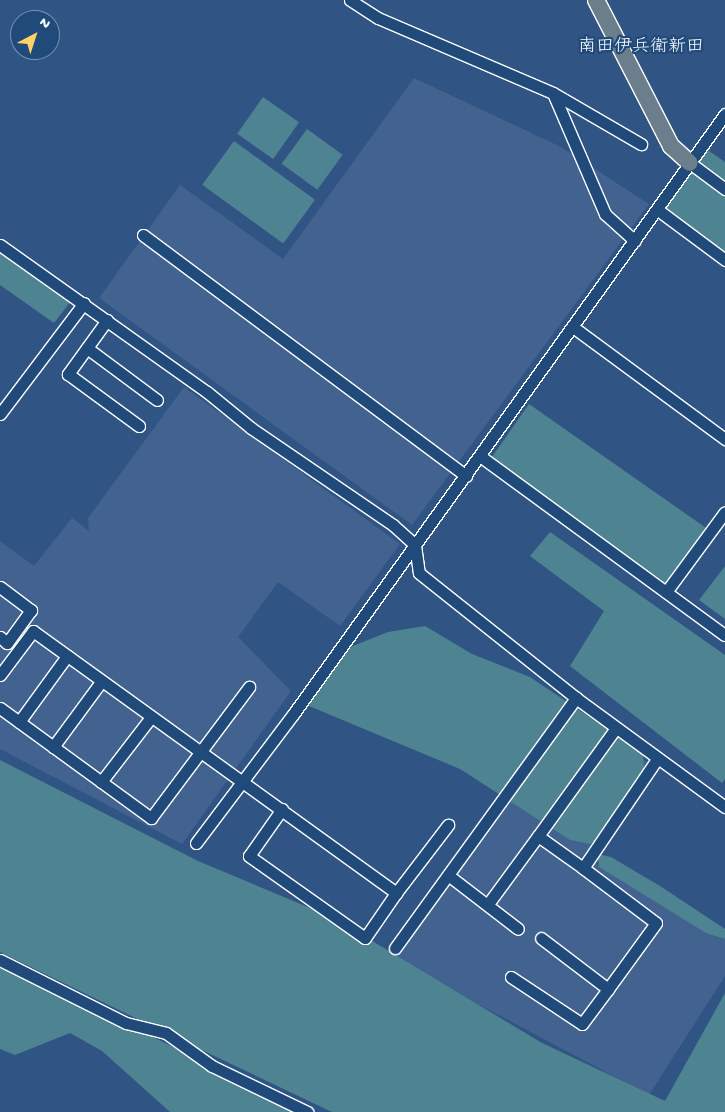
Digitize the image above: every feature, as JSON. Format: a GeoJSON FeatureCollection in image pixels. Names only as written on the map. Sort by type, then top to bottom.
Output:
{"type":"FeatureCollection","features":[{"type":"Feature","properties":{"kind":"highway"},"geometry":{"type":"LineString","coordinates":[[596,0],[671,146],[690,163]]}},
{"type":"Feature","properties":{"kind":"street"},"geometry":{"type":"LineString","coordinates":[[350,0],[378,18],[553,93],[641,144]]}},
{"type":"Feature","properties":{"kind":"street"},"geometry":{"type":"LineString","coordinates":[[553,93],[605,214],[636,241]]}},
{"type":"Feature","properties":{"kind":"street"},"geometry":{"type":"LineString","coordinates":[[196,843],[466,476],[636,241],[725,114]]}},
{"type":"Feature","properties":{"kind":"street"},"geometry":{"type":"LineString","coordinates":[[690,163],[725,190]]}},
{"type":"Feature","properties":{"kind":"street"},"geometry":{"type":"LineString","coordinates":[[658,210],[725,260]]}},
{"type":"Feature","properties":{"kind":"street"},"geometry":{"type":"LineString","coordinates":[[143,235],[466,476]]}},
{"type":"Feature","properties":{"kind":"street"},"geometry":{"type":"LineString","coordinates":[[0,245],[108,320],[251,428],[393,525],[415,544],[419,573],[576,698],[725,807]]}},
{"type":"Feature","properties":{"kind":"street"},"geometry":{"type":"LineString","coordinates":[[0,414],[84,303]]}},
{"type":"Feature","properties":{"kind":"street"},"geometry":{"type":"LineString","coordinates":[[108,320],[68,374],[139,426]]}},
{"type":"Feature","properties":{"kind":"street"},"geometry":{"type":"LineString","coordinates":[[573,327],[725,439]]}},
{"type":"Feature","properties":{"kind":"street"},"geometry":{"type":"LineString","coordinates":[[87,348],[156,400]]}},
{"type":"Feature","properties":{"kind":"street"},"geometry":{"type":"LineString","coordinates":[[480,456],[725,635]]}},
{"type":"Feature","properties":{"kind":"street"},"geometry":{"type":"LineString","coordinates":[[666,592],[725,512]]}},
{"type":"Feature","properties":{"kind":"street"},"geometry":{"type":"LineString","coordinates":[[0,588],[31,610],[7,643],[0,637]]}},
{"type":"Feature","properties":{"kind":"street"},"geometry":{"type":"LineString","coordinates":[[0,675],[33,631],[101,682],[242,780],[396,893]]}},
{"type":"Feature","properties":{"kind":"street"},"geometry":{"type":"LineString","coordinates":[[19,722],[67,656]]}},
{"type":"Feature","properties":{"kind":"street"},"geometry":{"type":"LineString","coordinates":[[53,746],[101,682]]}},
{"type":"Feature","properties":{"kind":"street"},"geometry":{"type":"LineString","coordinates":[[0,708],[151,818],[249,687]]}},
{"type":"Feature","properties":{"kind":"street"},"geometry":{"type":"LineString","coordinates":[[394,948],[576,698]]}},
{"type":"Feature","properties":{"kind":"street"},"geometry":{"type":"LineString","coordinates":[[101,782],[151,717]]}},
{"type":"Feature","properties":{"kind":"street"},"geometry":{"type":"LineString","coordinates":[[488,904],[616,728]]}},
{"type":"Feature","properties":{"kind":"street"},"geometry":{"type":"LineString","coordinates":[[583,868],[657,759]]}},
{"type":"Feature","properties":{"kind":"street"},"geometry":{"type":"LineString","coordinates":[[282,809],[249,856],[365,938],[396,893],[448,825]]}},
{"type":"Feature","properties":{"kind":"street"},"geometry":{"type":"LineString","coordinates":[[511,977],[582,1024],[656,923],[538,836]]}},
{"type":"Feature","properties":{"kind":"street"},"geometry":{"type":"LineString","coordinates":[[448,875],[518,929]]}},
{"type":"Feature","properties":{"kind":"street"},"geometry":{"type":"LineString","coordinates":[[541,938],[608,989]]}},
{"type":"Feature","properties":{"kind":"street"},"geometry":{"type":"LineString","coordinates":[[0,960],[126,1023],[166,1033],[212,1066],[307,1112]]}},
{"type":"Feature","properties":{"kind":"shaded area"},"geometry":{"type":"Polygon","coordinates":[[[414,78],[561,147],[649,204],[412,525],[99,298],[180,185],[283,259],[414,78]]]}},
{"type":"Feature","properties":{"kind":"shaded area"},"geometry":{"type":"Polygon","coordinates":[[[184,387],[400,544],[340,626],[278,582],[238,637],[291,691],[182,844],[0,749],[0,541],[34,566],[72,518],[89,531],[88,518],[184,387]]]}},
{"type":"Feature","properties":{"kind":"shaded area"},"geometry":{"type":"Polygon","coordinates":[[[575,710],[650,764],[583,856],[725,937],[725,976],[649,1095],[395,960],[575,710]]]}},
{"type":"Feature","properties":{"kind":"green space"},"geometry":{"type":"Polygon","coordinates":[[[263,97],[299,122],[273,159],[237,134],[263,97]]]}},
{"type":"Feature","properties":{"kind":"green space"},"geometry":{"type":"Polygon","coordinates":[[[307,129],[343,155],[317,190],[282,164],[307,129]]]}},
{"type":"Feature","properties":{"kind":"green space"},"geometry":{"type":"Polygon","coordinates":[[[234,141],[315,200],[283,243],[202,185],[234,141]]]}},
{"type":"Feature","properties":{"kind":"green space"},"geometry":{"type":"Polygon","coordinates":[[[702,146],[725,162],[725,258],[658,210],[702,146]]]}},
{"type":"Feature","properties":{"kind":"green space"},"geometry":{"type":"Polygon","coordinates":[[[0,249],[74,297],[54,323],[0,285],[0,249]]]}},
{"type":"Feature","properties":{"kind":"green space"},"geometry":{"type":"Polygon","coordinates":[[[529,404],[711,531],[670,589],[488,462],[529,404]]]}},
{"type":"Feature","properties":{"kind":"green space"},"geometry":{"type":"Polygon","coordinates":[[[550,532],[725,655],[725,779],[722,783],[570,666],[604,611],[530,556],[550,532]]]}},
{"type":"Feature","properties":{"kind":"green space"},"geometry":{"type":"Polygon","coordinates":[[[725,566],[725,619],[699,600],[725,566]]]}},
{"type":"Feature","properties":{"kind":"green space"},"geometry":{"type":"Polygon","coordinates":[[[425,626],[472,654],[530,677],[643,753],[644,771],[619,818],[591,844],[570,840],[460,769],[309,706],[316,683],[338,652],[388,632],[425,626]]]}},
{"type":"Feature","properties":{"kind":"green space"},"geometry":{"type":"Polygon","coordinates":[[[0,760],[198,861],[334,918],[542,1043],[665,1101],[725,993],[725,1112],[332,1112],[166,1033],[0,952],[0,760]]]}},
{"type":"Feature","properties":{"kind":"green space"},"geometry":{"type":"Polygon","coordinates":[[[597,854],[611,857],[660,886],[725,929],[725,939],[706,933],[599,867],[597,854]]]}},
{"type":"Feature","properties":{"kind":"green space"},"geometry":{"type":"Polygon","coordinates":[[[0,961],[304,1112],[170,1112],[102,1051],[70,1033],[15,1055],[0,1049],[0,961]]]}},
{"type":"Feature","properties":{"kind":"district","name":"南田伊兵衛新田"},"geometry":{"type":"Point","coordinates":[641,48]}}]}
